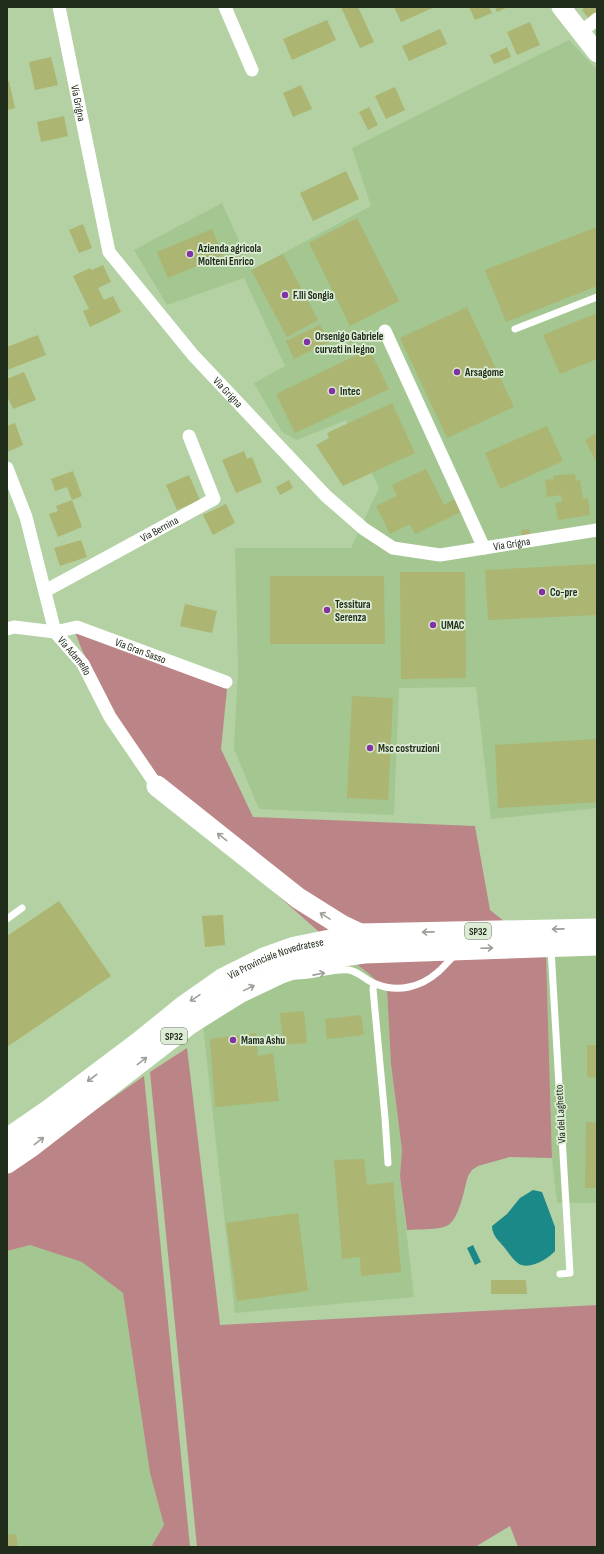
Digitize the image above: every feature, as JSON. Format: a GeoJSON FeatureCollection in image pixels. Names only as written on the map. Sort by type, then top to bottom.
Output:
{"type":"FeatureCollection","features":[{"type":"Feature","properties":{"kind":"main road"},"geometry":{"type":"LineString","coordinates":[[157,786],[298,898],[341,925],[360,934]]}},
{"type":"Feature","properties":{"kind":"main road","name":"Via Provinciale Novedratese"},"geometry":{"type":"LineString","coordinates":[[7,1139],[49,1110],[138,1043],[185,1005],[222,979],[264,958],[295,947],[360,934],[597,929]]}},
{"type":"Feature","properties":{"kind":"main road","name":"Via Provinciale Novedratese"},"geometry":{"type":"LineString","coordinates":[[7,1163],[32,1146],[191,1023],[239,993],[281,973],[329,958],[364,953],[597,945]]}},
{"type":"Feature","properties":{"kind":"street","name":"Via Grigna"},"geometry":{"type":"LineString","coordinates":[[59,7],[109,252],[193,355],[326,496],[364,529],[393,548],[440,555],[597,530]]}},
{"type":"Feature","properties":{"kind":"street"},"geometry":{"type":"LineString","coordinates":[[224,7],[252,70]]}},
{"type":"Feature","properties":{"kind":"street"},"geometry":{"type":"LineString","coordinates":[[561,7],[597,53]]}},
{"type":"Feature","properties":{"kind":"street"},"geometry":{"type":"LineString","coordinates":[[581,32],[597,19]]}},
{"type":"Feature","properties":{"kind":"street"},"geometry":{"type":"LineString","coordinates":[[385,331],[484,548]]}},
{"type":"Feature","properties":{"kind":"street","name":"Via Bernina"},"geometry":{"type":"LineString","coordinates":[[45,591],[214,499],[189,436]]}},
{"type":"Feature","properties":{"kind":"street","name":"Via Adamello"},"geometry":{"type":"LineString","coordinates":[[7,468],[26,518],[55,632],[83,664],[110,716],[157,786]]}},
{"type":"Feature","properties":{"kind":"street","name":"Via Gran Sasso"},"geometry":{"type":"LineString","coordinates":[[7,629],[14,627],[55,632],[77,627],[226,682]]}},
{"type":"Feature","properties":{"kind":"lane"},"geometry":{"type":"LineString","coordinates":[[515,329],[597,297]]}},
{"type":"Feature","properties":{"kind":"lane"},"geometry":{"type":"LineString","coordinates":[[7,919],[22,908]]}},
{"type":"Feature","properties":{"kind":"lane","name":"Via del Laghetto"},"geometry":{"type":"LineString","coordinates":[[551,946],[558,1099],[570,1273],[560,1274]]}},
{"type":"Feature","properties":{"kind":"lane","name":"Via Provinciale Novedratese"},"geometry":{"type":"LineString","coordinates":[[281,973],[288,976],[306,977],[340,970],[350,970],[360,974],[374,984],[385,988],[400,989],[414,986],[427,980],[439,972],[461,949]]}},
{"type":"Feature","properties":{"kind":"lane"},"geometry":{"type":"LineString","coordinates":[[374,984],[373,989],[388,1163]]}},
{"type":"Feature","properties":{"kind":"shaded area"},"geometry":{"type":"Polygon","coordinates":[[[569,40],[597,70],[597,808],[491,819],[476,687],[399,688],[394,815],[259,809],[234,749],[238,670],[235,548],[351,548],[379,488],[346,420],[297,440],[282,432],[254,383],[285,366],[244,278],[167,305],[134,250],[222,203],[252,270],[371,206],[352,148],[569,40]]]}},
{"type":"Feature","properties":{"kind":"shaded area"},"geometry":{"type":"Polygon","coordinates":[[[75,632],[227,689],[221,749],[253,817],[475,826],[490,910],[546,955],[552,1158],[510,1157],[478,1166],[472,1170],[468,1176],[463,1197],[454,1220],[444,1227],[435,1229],[407,1230],[400,1176],[402,1150],[391,1064],[387,990],[150,783],[82,650],[75,632]]]}},
{"type":"Feature","properties":{"kind":"shaded area"},"geometry":{"type":"Polygon","coordinates":[[[597,954],[597,1203],[557,1203],[552,1158],[546,955],[597,954]]]}},
{"type":"Feature","properties":{"kind":"shaded area"},"geometry":{"type":"Polygon","coordinates":[[[351,960],[387,990],[391,1064],[402,1150],[400,1176],[414,1297],[235,1313],[203,1026],[275,984],[351,960]]]}},
{"type":"Feature","properties":{"kind":"shaded area"},"geometry":{"type":"Polygon","coordinates":[[[187,1048],[220,1325],[597,1305],[597,1547],[518,1547],[510,1526],[475,1547],[197,1547],[150,1072],[187,1048]]]}},
{"type":"Feature","properties":{"kind":"shaded area"},"geometry":{"type":"Polygon","coordinates":[[[144,1076],[190,1547],[151,1547],[164,1525],[150,1473],[123,1293],[82,1262],[30,1245],[7,1251],[7,1172],[144,1076]]]}},
{"type":"Feature","properties":{"kind":"shaded area"},"geometry":{"type":"Polygon","coordinates":[[[30,1245],[83,1262],[123,1293],[150,1473],[164,1525],[151,1547],[7,1547],[7,1251],[30,1245]]]}},
{"type":"Feature","properties":{"kind":"water"},"geometry":{"type":"Polygon","coordinates":[[[533,1190],[542,1192],[555,1227],[555,1251],[538,1263],[528,1266],[519,1264],[515,1260],[494,1235],[492,1226],[507,1214],[520,1198],[533,1190]]]}},
{"type":"Feature","properties":{"kind":"water"},"geometry":{"type":"Polygon","coordinates":[[[473,1245],[481,1262],[475,1265],[467,1248],[473,1245]]]}},
{"type":"Feature","properties":{"kind":"building"},"geometry":{"type":"Polygon","coordinates":[[[341,7],[358,7],[374,42],[360,48],[341,7]]]}},
{"type":"Feature","properties":{"kind":"building"},"geometry":{"type":"Polygon","coordinates":[[[394,7],[435,7],[401,22],[394,7]]]}},
{"type":"Feature","properties":{"kind":"building"},"geometry":{"type":"Polygon","coordinates":[[[469,7],[489,7],[492,13],[475,20],[469,7]]]}},
{"type":"Feature","properties":{"kind":"building"},"geometry":{"type":"Polygon","coordinates":[[[495,7],[508,7],[497,12],[495,7]]]}},
{"type":"Feature","properties":{"kind":"building"},"geometry":{"type":"Polygon","coordinates":[[[585,7],[597,7],[597,12],[589,19],[582,10],[585,7]]]}},
{"type":"Feature","properties":{"kind":"building"},"geometry":{"type":"Polygon","coordinates":[[[327,20],[336,40],[292,60],[283,39],[327,20]]]}},
{"type":"Feature","properties":{"kind":"building"},"geometry":{"type":"Polygon","coordinates":[[[530,22],[540,45],[517,55],[507,32],[530,22]]]}},
{"type":"Feature","properties":{"kind":"building"},"geometry":{"type":"Polygon","coordinates":[[[440,29],[447,44],[409,61],[402,46],[440,29]]]}},
{"type":"Feature","properties":{"kind":"building"},"geometry":{"type":"Polygon","coordinates":[[[507,47],[511,57],[494,64],[490,55],[507,47]]]}},
{"type":"Feature","properties":{"kind":"building"},"geometry":{"type":"Polygon","coordinates":[[[51,57],[58,85],[35,90],[29,62],[51,57]]]}},
{"type":"Feature","properties":{"kind":"building"},"geometry":{"type":"Polygon","coordinates":[[[9,81],[15,108],[7,110],[7,82],[9,81]]]}},
{"type":"Feature","properties":{"kind":"building"},"geometry":{"type":"Polygon","coordinates":[[[301,85],[312,109],[293,117],[283,93],[301,85]]]}},
{"type":"Feature","properties":{"kind":"building"},"geometry":{"type":"Polygon","coordinates":[[[395,87],[405,110],[386,119],[375,96],[395,87]]]}},
{"type":"Feature","properties":{"kind":"building"},"geometry":{"type":"Polygon","coordinates":[[[369,107],[378,125],[368,130],[359,112],[369,107]]]}},
{"type":"Feature","properties":{"kind":"building"},"geometry":{"type":"Polygon","coordinates":[[[64,116],[68,136],[41,142],[37,122],[64,116]]]}},
{"type":"Feature","properties":{"kind":"building"},"geometry":{"type":"Polygon","coordinates":[[[346,171],[359,199],[313,221],[300,193],[346,171]]]}},
{"type":"Feature","properties":{"kind":"building"},"geometry":{"type":"Polygon","coordinates":[[[357,218],[399,301],[350,326],[309,243],[357,218]]]}},
{"type":"Feature","properties":{"kind":"building"},"geometry":{"type":"Polygon","coordinates":[[[83,224],[92,248],[79,253],[69,230],[83,224]]]}},
{"type":"Feature","properties":{"kind":"building"},"geometry":{"type":"Polygon","coordinates":[[[597,227],[597,286],[506,322],[485,270],[597,227]]]}},
{"type":"Feature","properties":{"kind":"building","name":"Azienda agricola Molteni Enrico"},"geometry":{"type":"Polygon","coordinates":[[[212,229],[223,255],[168,278],[157,252],[212,229]]]}},
{"type":"Feature","properties":{"kind":"building","name":"F.lli Songia"},"geometry":{"type":"Polygon","coordinates":[[[283,254],[318,320],[287,337],[251,270],[283,254]]]}},
{"type":"Feature","properties":{"kind":"building"},"geometry":{"type":"Polygon","coordinates":[[[103,265],[111,282],[98,288],[104,300],[113,296],[121,312],[90,327],[83,311],[89,309],[73,276],[90,268],[92,270],[103,265]]]}},
{"type":"Feature","properties":{"kind":"building","name":"Arsagome"},"geometry":{"type":"Polygon","coordinates":[[[467,307],[514,407],[447,438],[400,338],[467,307]]]}},
{"type":"Feature","properties":{"kind":"building"},"geometry":{"type":"Polygon","coordinates":[[[597,313],[597,359],[560,374],[543,335],[597,313]]]}},
{"type":"Feature","properties":{"kind":"building","name":"Orsenigo Gabriele curvati in legno"},"geometry":{"type":"Polygon","coordinates":[[[320,325],[329,342],[294,359],[286,341],[320,325]]]}},
{"type":"Feature","properties":{"kind":"building"},"geometry":{"type":"Polygon","coordinates":[[[38,335],[46,355],[7,370],[7,347],[38,335]]]}},
{"type":"Feature","properties":{"kind":"building","name":"Intec"},"geometry":{"type":"Polygon","coordinates":[[[369,349],[389,389],[295,433],[276,394],[369,349]]]}},
{"type":"Feature","properties":{"kind":"building"},"geometry":{"type":"Polygon","coordinates":[[[24,372],[36,400],[13,409],[7,396],[7,379],[24,372]]]}},
{"type":"Feature","properties":{"kind":"building"},"geometry":{"type":"Polygon","coordinates":[[[392,403],[415,453],[343,486],[316,445],[329,438],[327,433],[392,403]]]}},
{"type":"Feature","properties":{"kind":"building"},"geometry":{"type":"Polygon","coordinates":[[[15,423],[23,445],[7,452],[7,426],[15,423]]]}},
{"type":"Feature","properties":{"kind":"building"},"geometry":{"type":"Polygon","coordinates":[[[547,426],[563,461],[500,489],[485,453],[547,426]]]}},
{"type":"Feature","properties":{"kind":"building"},"geometry":{"type":"Polygon","coordinates":[[[597,433],[597,463],[585,440],[597,433]]]}},
{"type":"Feature","properties":{"kind":"building"},"geometry":{"type":"Polygon","coordinates":[[[244,451],[247,459],[252,457],[262,482],[236,493],[222,460],[244,451]]]}},
{"type":"Feature","properties":{"kind":"building"},"geometry":{"type":"Polygon","coordinates":[[[426,469],[444,505],[455,499],[461,512],[415,534],[410,524],[390,534],[376,506],[397,496],[392,485],[426,469]]]}},
{"type":"Feature","properties":{"kind":"building"},"geometry":{"type":"Polygon","coordinates":[[[73,471],[82,496],[72,500],[67,487],[55,491],[51,479],[73,471]]]}},
{"type":"Feature","properties":{"kind":"building"},"geometry":{"type":"Polygon","coordinates":[[[575,474],[576,481],[580,480],[583,499],[588,498],[590,515],[558,520],[555,503],[562,502],[561,495],[547,497],[545,480],[554,479],[553,476],[575,474]]]}},
{"type":"Feature","properties":{"kind":"building"},"geometry":{"type":"Polygon","coordinates":[[[189,475],[200,500],[177,510],[166,485],[189,475]]]}},
{"type":"Feature","properties":{"kind":"building"},"geometry":{"type":"Polygon","coordinates":[[[289,480],[293,488],[280,495],[276,487],[289,480]]]}},
{"type":"Feature","properties":{"kind":"building"},"geometry":{"type":"Polygon","coordinates":[[[72,500],[82,527],[58,537],[49,514],[58,511],[56,506],[72,500]]]}},
{"type":"Feature","properties":{"kind":"building"},"geometry":{"type":"Polygon","coordinates":[[[226,504],[235,523],[213,535],[203,515],[226,504]]]}},
{"type":"Feature","properties":{"kind":"building"},"geometry":{"type":"Polygon","coordinates":[[[529,529],[530,535],[522,536],[521,530],[529,529]]]}},
{"type":"Feature","properties":{"kind":"building"},"geometry":{"type":"Polygon","coordinates":[[[81,540],[87,557],[60,566],[54,548],[81,540]]]}},
{"type":"Feature","properties":{"kind":"building","name":"Co-pre"},"geometry":{"type":"Polygon","coordinates":[[[597,564],[597,615],[488,620],[485,570],[597,564]]]}},
{"type":"Feature","properties":{"kind":"building","name":"UMAC"},"geometry":{"type":"Polygon","coordinates":[[[400,572],[465,572],[466,678],[401,679],[400,572]]]}},
{"type":"Feature","properties":{"kind":"building","name":"Tessitura Serenza"},"geometry":{"type":"Polygon","coordinates":[[[270,576],[384,576],[385,644],[270,644],[270,576]]]}},
{"type":"Feature","properties":{"kind":"building"},"geometry":{"type":"Polygon","coordinates":[[[185,604],[217,611],[212,633],[180,626],[185,604]]]}},
{"type":"Feature","properties":{"kind":"building","name":"Msc costruzioni"},"geometry":{"type":"Polygon","coordinates":[[[352,696],[393,698],[388,800],[347,798],[352,696]]]}},
{"type":"Feature","properties":{"kind":"building"},"geometry":{"type":"Polygon","coordinates":[[[597,739],[597,802],[498,808],[495,745],[597,739]]]}},
{"type":"Feature","properties":{"kind":"building"},"geometry":{"type":"Polygon","coordinates":[[[59,901],[111,976],[7,1047],[7,936],[59,901]]]}},
{"type":"Feature","properties":{"kind":"building"},"geometry":{"type":"Polygon","coordinates":[[[223,915],[225,945],[205,947],[202,916],[223,915]]]}},
{"type":"Feature","properties":{"kind":"building"},"geometry":{"type":"Polygon","coordinates":[[[304,1011],[307,1043],[283,1045],[280,1013],[304,1011]]]}},
{"type":"Feature","properties":{"kind":"building"},"geometry":{"type":"Polygon","coordinates":[[[361,1015],[364,1035],[327,1039],[325,1019],[361,1015]]]}},
{"type":"Feature","properties":{"kind":"building"},"geometry":{"type":"Polygon","coordinates":[[[256,1033],[258,1056],[273,1053],[279,1101],[215,1107],[210,1039],[256,1033]]]}},
{"type":"Feature","properties":{"kind":"building"},"geometry":{"type":"Polygon","coordinates":[[[587,1045],[597,1045],[597,1078],[587,1077],[587,1045]]]}},
{"type":"Feature","properties":{"kind":"building"},"geometry":{"type":"Polygon","coordinates":[[[586,1122],[597,1123],[597,1188],[585,1188],[586,1122]]]}},
{"type":"Feature","properties":{"kind":"building"},"geometry":{"type":"Polygon","coordinates":[[[364,1159],[367,1185],[393,1182],[401,1272],[361,1276],[360,1257],[342,1259],[334,1160],[364,1159]]]}},
{"type":"Feature","properties":{"kind":"building"},"geometry":{"type":"Polygon","coordinates":[[[298,1213],[308,1291],[237,1301],[226,1223],[298,1213]]]}},
{"type":"Feature","properties":{"kind":"building"},"geometry":{"type":"Polygon","coordinates":[[[491,1280],[526,1280],[527,1294],[491,1294],[491,1280]]]}},
{"type":"Feature","properties":{"kind":"building"},"geometry":{"type":"Polygon","coordinates":[[[16,1534],[18,1547],[7,1547],[7,1535],[16,1534]]]}},
{"type":"Feature","properties":{"kind":"place","name":"Azienda agricola Molteni Enrico"},"geometry":{"type":"Point","coordinates":[190,254]}},
{"type":"Feature","properties":{"kind":"place","name":"F.lli Songia"},"geometry":{"type":"Point","coordinates":[285,295]}},
{"type":"Feature","properties":{"kind":"place","name":"Orsenigo Gabriele curvati in legno"},"geometry":{"type":"Point","coordinates":[307,342]}},
{"type":"Feature","properties":{"kind":"place","name":"Arsagome"},"geometry":{"type":"Point","coordinates":[457,372]}},
{"type":"Feature","properties":{"kind":"place","name":"Intec"},"geometry":{"type":"Point","coordinates":[332,391]}},
{"type":"Feature","properties":{"kind":"place","name":"Co-pre"},"geometry":{"type":"Point","coordinates":[542,592]}},
{"type":"Feature","properties":{"kind":"place","name":"Tessitura Serenza"},"geometry":{"type":"Point","coordinates":[327,610]}},
{"type":"Feature","properties":{"kind":"place","name":"UMAC"},"geometry":{"type":"Point","coordinates":[433,625]}},
{"type":"Feature","properties":{"kind":"place","name":"Msc costruzioni"},"geometry":{"type":"Point","coordinates":[370,748]}},
{"type":"Feature","properties":{"kind":"place","name":"Mama Ashu"},"geometry":{"type":"Point","coordinates":[233,1040]}}]}
